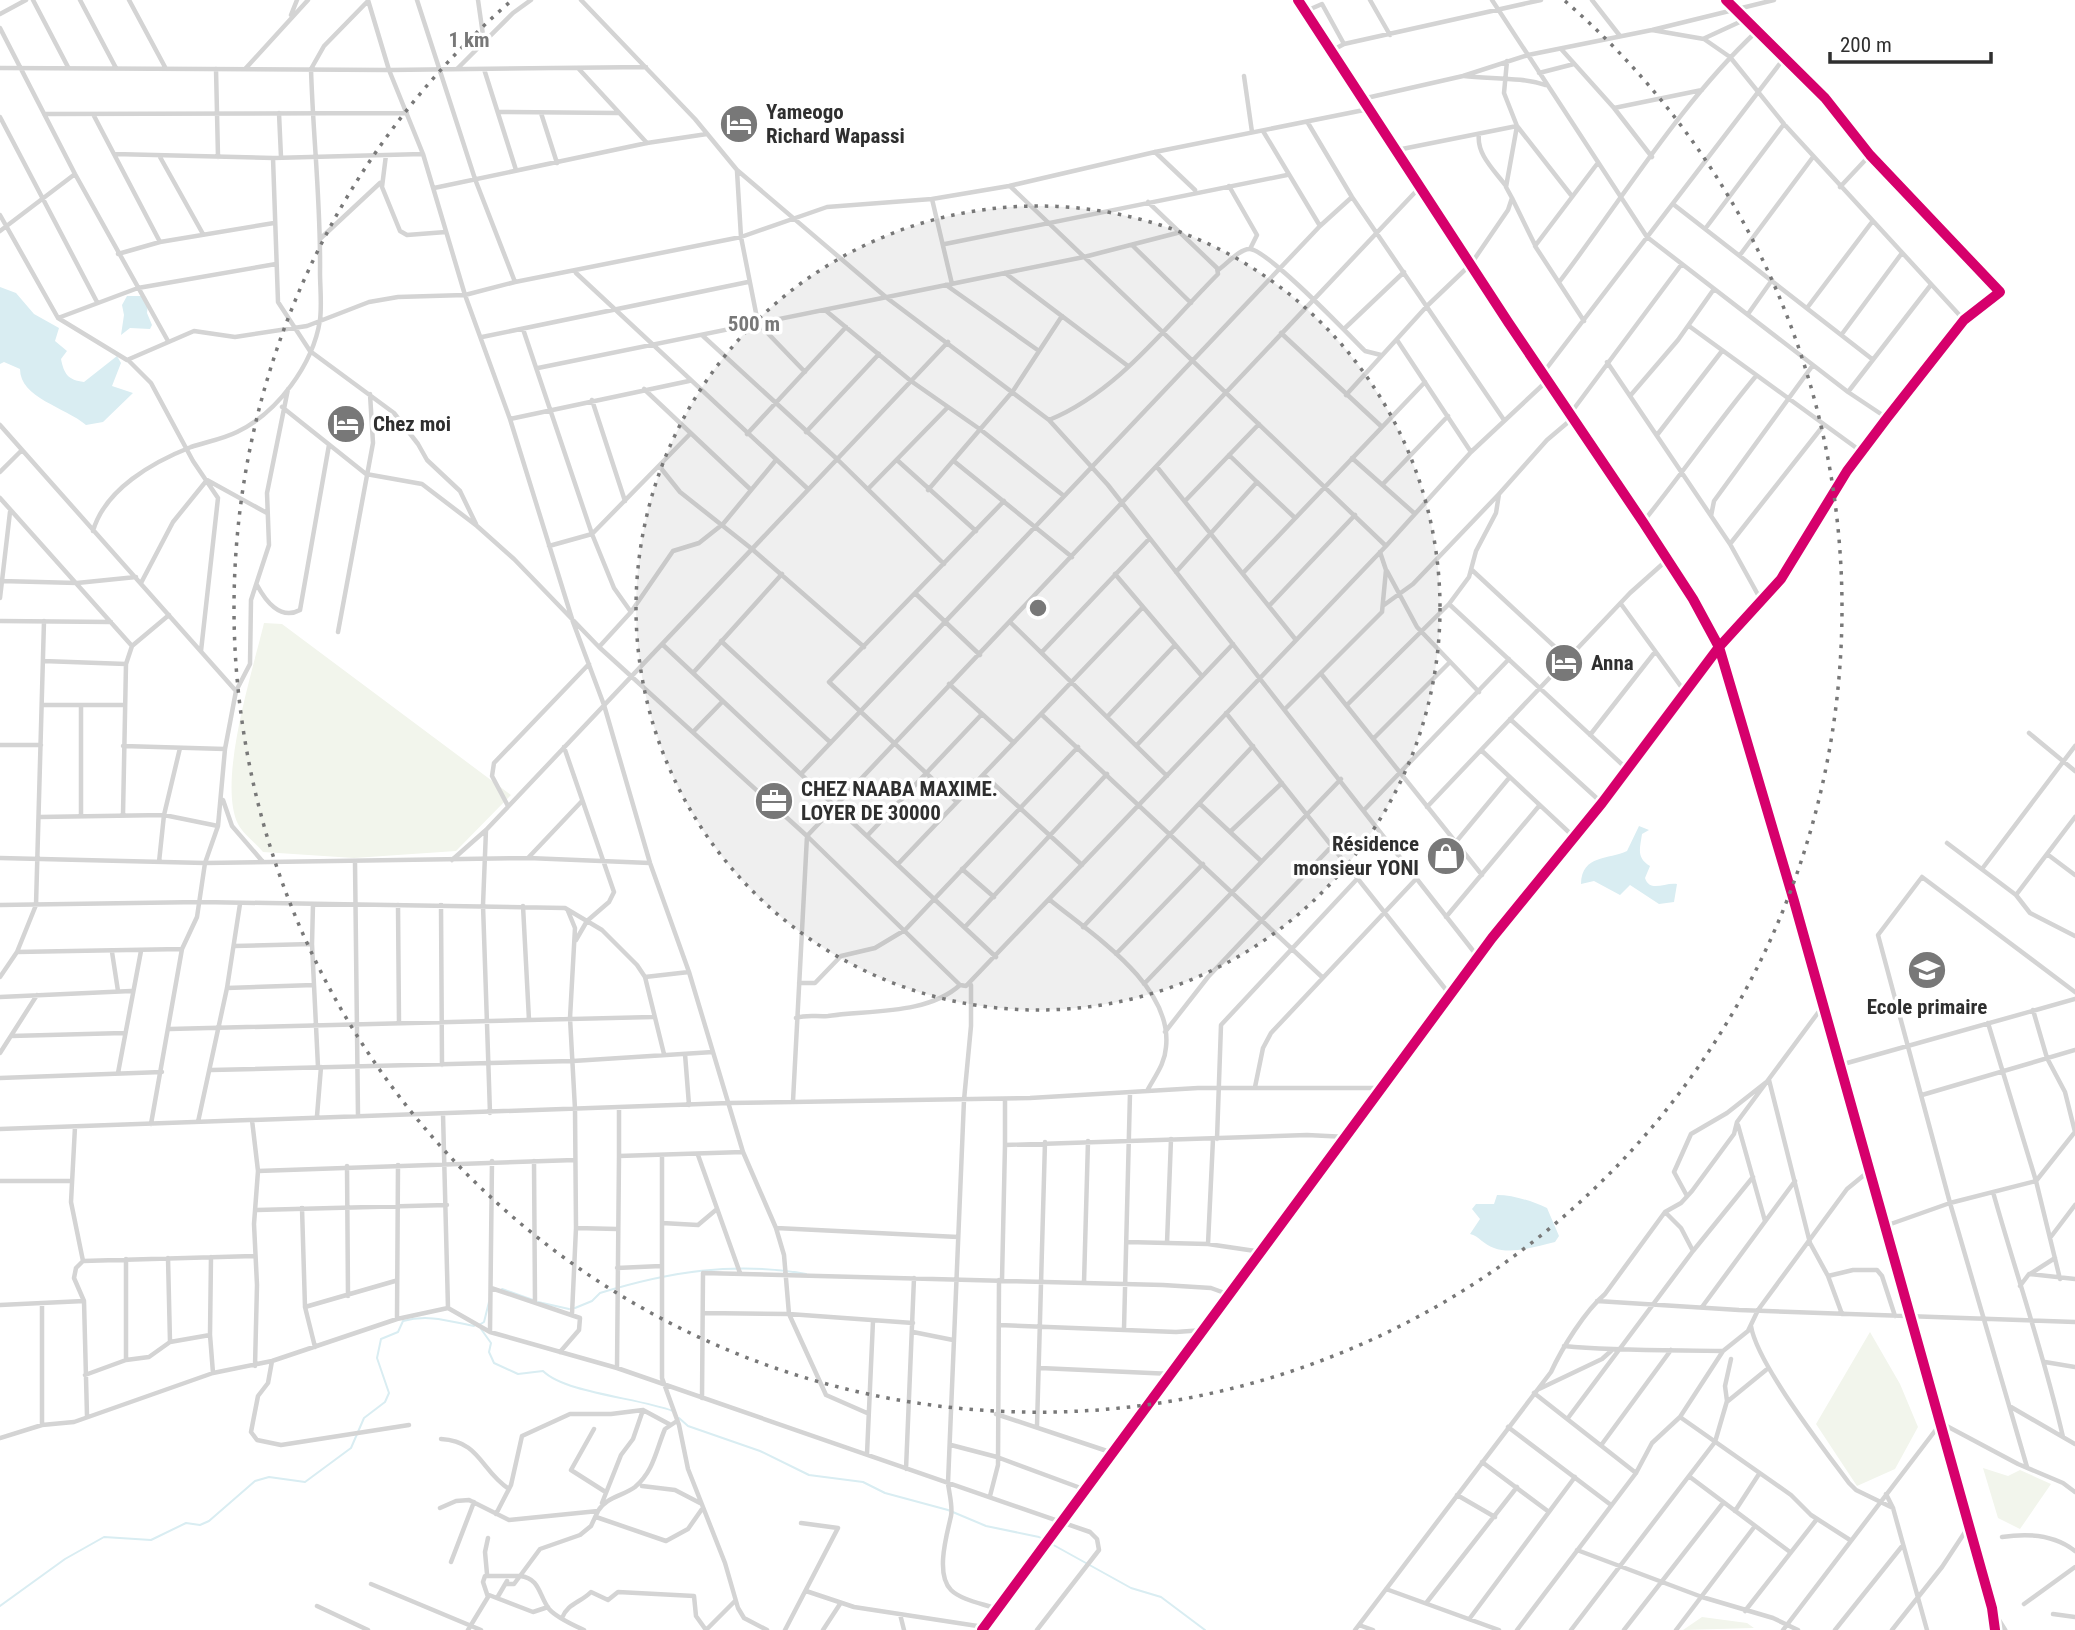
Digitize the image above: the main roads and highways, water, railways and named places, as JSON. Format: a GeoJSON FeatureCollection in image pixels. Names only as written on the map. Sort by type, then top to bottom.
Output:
{"type":"FeatureCollection","features":[{"type":"Feature","properties":{"kind":"waterway"},"geometry":{"type":"LineString","coordinates":[[575,1308],[592,1301],[600,1293],[676,1274],[728,1269],[780,1270],[806,1274]]}},
{"type":"Feature","properties":{"kind":"waterway"},"geometry":{"type":"LineString","coordinates":[[502,1289],[533,1300]]}},
{"type":"Feature","properties":{"kind":"waterway"},"geometry":{"type":"LineString","coordinates":[[479,1325],[484,1322],[489,1302]]}},
{"type":"Feature","properties":{"kind":"waterway"},"geometry":{"type":"LineString","coordinates":[[538,1302],[569,1309]]}},
{"type":"Feature","properties":{"kind":"waterway"},"geometry":{"type":"LineString","coordinates":[[0,1606],[65,1559],[104,1537],[151,1540],[186,1523],[200,1525],[209,1521],[255,1481],[269,1477],[305,1482],[351,1448],[364,1418],[385,1402],[389,1393],[377,1358],[381,1339],[398,1332],[403,1321],[412,1319],[438,1319],[474,1326]]}},
{"type":"Feature","properties":{"kind":"waterway"},"geometry":{"type":"LineString","coordinates":[[481,1329],[491,1343],[489,1352],[494,1363],[518,1374],[543,1371],[568,1385],[673,1411]]}},
{"type":"Feature","properties":{"kind":"waterway"},"geometry":{"type":"LineString","coordinates":[[679,1418],[688,1426],[760,1451],[809,1475],[863,1482],[885,1493],[948,1510],[986,1526],[1039,1537],[1131,1588],[1161,1597],[1205,1630]]}},
{"type":"Feature","properties":{"kind":"place","name":"Yameogo Richard Wapassi"},"geometry":{"type":"Point","coordinates":[739,124]}},
{"type":"Feature","properties":{"kind":"place","name":"Chez moi"},"geometry":{"type":"Point","coordinates":[346,424]}},
{"type":"Feature","properties":{"kind":"place","name":"Anna"},"geometry":{"type":"Point","coordinates":[1564,663]}},
{"type":"Feature","properties":{"kind":"place","name":"CHEZ NAABA MAXIME. LOYER DE 30000"},"geometry":{"type":"Point","coordinates":[774,801]}},
{"type":"Feature","properties":{"kind":"place","name":"Résidence monsieur YONI"},"geometry":{"type":"Point","coordinates":[1446,856]}},
{"type":"Feature","properties":{"kind":"place","name":"Ecole primaire"},"geometry":{"type":"Point","coordinates":[1927,970]}}]}
